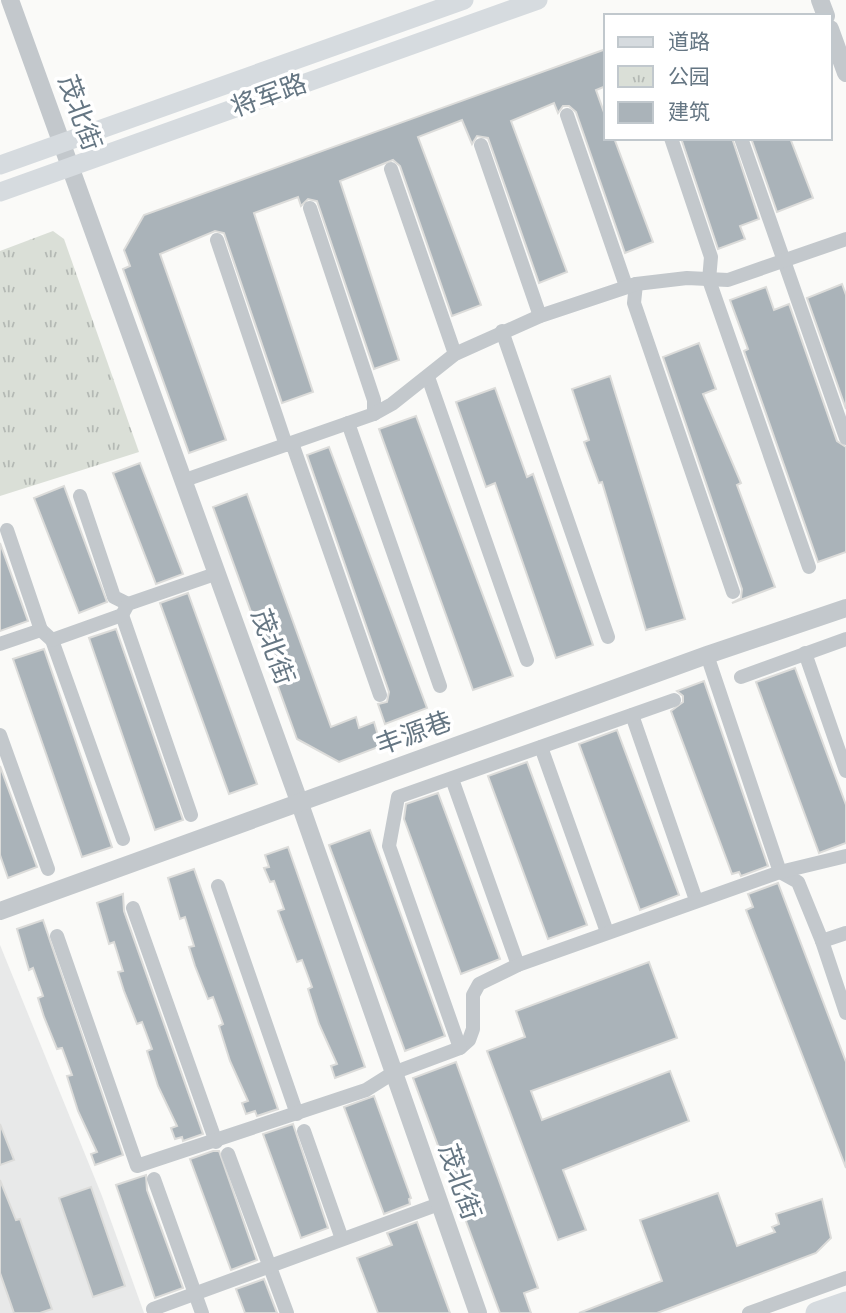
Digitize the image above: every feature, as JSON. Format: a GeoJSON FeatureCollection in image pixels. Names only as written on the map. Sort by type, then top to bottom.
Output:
{"type":"FeatureCollection","features":[{"type":"Feature","properties":{"kind":"highway"},"geometry":{"type":"LineString","coordinates":[[817,1313],[846,1303]]}},
{"type":"Feature","properties":{"kind":"main road","name":"将军路"},"geometry":{"type":"LineString","coordinates":[[0,165],[464,0]]}},
{"type":"Feature","properties":{"kind":"main road","name":"将军路"},"geometry":{"type":"LineString","coordinates":[[0,192],[538,0]]}},
{"type":"Feature","properties":{"kind":"street","name":"茂北街"},"geometry":{"type":"LineString","coordinates":[[10,0],[185,480],[478,1313]]}},
{"type":"Feature","properties":{"kind":"street"},"geometry":{"type":"LineString","coordinates":[[832,34],[846,73]]}},
{"type":"Feature","properties":{"kind":"street"},"geometry":{"type":"LineString","coordinates":[[566,115],[631,285],[634,303],[733,592]]}},
{"type":"Feature","properties":{"kind":"street"},"geometry":{"type":"LineString","coordinates":[[672,140],[711,257],[709,280],[809,566]]}},
{"type":"Feature","properties":{"kind":"street"},"geometry":{"type":"LineString","coordinates":[[742,140],[846,438]]}},
{"type":"Feature","properties":{"kind":"street"},"geometry":{"type":"LineString","coordinates":[[481,145],[540,316]]}},
{"type":"Feature","properties":{"kind":"street"},"geometry":{"type":"LineString","coordinates":[[391,169],[455,354]]}},
{"type":"Feature","properties":{"kind":"street"},"geometry":{"type":"LineString","coordinates":[[310,208],[374,400],[374,414]]}},
{"type":"Feature","properties":{"kind":"street"},"geometry":{"type":"LineString","coordinates":[[185,480],[374,414],[428,377],[455,354],[540,316],[631,285],[662,279],[728,280],[846,239]]}},
{"type":"Feature","properties":{"kind":"street"},"geometry":{"type":"LineString","coordinates":[[217,240],[380,695]]}},
{"type":"Feature","properties":{"kind":"street"},"geometry":{"type":"LineString","coordinates":[[502,331],[608,636]]}},
{"type":"Feature","properties":{"kind":"street"},"geometry":{"type":"LineString","coordinates":[[428,377],[527,660]]}},
{"type":"Feature","properties":{"kind":"street"},"geometry":{"type":"LineString","coordinates":[[348,423],[440,685]]}},
{"type":"Feature","properties":{"kind":"street"},"geometry":{"type":"LineString","coordinates":[[80,496],[114,597],[125,610],[191,815]]}},
{"type":"Feature","properties":{"kind":"street"},"geometry":{"type":"LineString","coordinates":[[7,530],[41,630],[52,640],[123,839]]}},
{"type":"Feature","properties":{"kind":"street"},"geometry":{"type":"LineString","coordinates":[[52,640],[218,573]]}},
{"type":"Feature","properties":{"kind":"street","name":"丰源巷"},"geometry":{"type":"LineString","coordinates":[[0,911],[707,655],[846,608]]}},
{"type":"Feature","properties":{"kind":"street"},"geometry":{"type":"LineString","coordinates":[[0,644],[41,630]]}},
{"type":"Feature","properties":{"kind":"street"},"geometry":{"type":"LineString","coordinates":[[741,677],[846,639]]}},
{"type":"Feature","properties":{"kind":"street"},"geometry":{"type":"LineString","coordinates":[[805,653],[846,772]]}},
{"type":"Feature","properties":{"kind":"street"},"geometry":{"type":"LineString","coordinates":[[707,655],[780,872],[798,882],[822,941],[846,1013]]}},
{"type":"Feature","properties":{"kind":"street"},"geometry":{"type":"LineString","coordinates":[[460,1048],[389,846],[398,797],[674,700]]}},
{"type":"Feature","properties":{"kind":"street"},"geometry":{"type":"LineString","coordinates":[[632,715],[696,900]]}},
{"type":"Feature","properties":{"kind":"street"},"geometry":{"type":"LineString","coordinates":[[0,735],[48,869]]}},
{"type":"Feature","properties":{"kind":"street"},"geometry":{"type":"LineString","coordinates":[[541,747],[607,932]]}},
{"type":"Feature","properties":{"kind":"street"},"geometry":{"type":"LineString","coordinates":[[452,779],[518,965]]}},
{"type":"Feature","properties":{"kind":"street"},"geometry":{"type":"LineString","coordinates":[[57,936],[137,1167],[366,1090],[393,1073],[460,1048],[469,1040],[473,1029],[473,995],[479,984],[518,965],[780,872],[846,856]]}},
{"type":"Feature","properties":{"kind":"street"},"geometry":{"type":"LineString","coordinates":[[218,886],[297,1114]]}},
{"type":"Feature","properties":{"kind":"street"},"geometry":{"type":"LineString","coordinates":[[133,908],[216,1142]]}},
{"type":"Feature","properties":{"kind":"street"},"geometry":{"type":"LineString","coordinates":[[822,941],[846,933]]}},
{"type":"Feature","properties":{"kind":"street"},"geometry":{"type":"LineString","coordinates":[[304,1132],[342,1239]]}},
{"type":"Feature","properties":{"kind":"street"},"geometry":{"type":"LineString","coordinates":[[228,1154],[287,1313]]}},
{"type":"Feature","properties":{"kind":"street"},"geometry":{"type":"LineString","coordinates":[[154,1179],[202,1313]]}},
{"type":"Feature","properties":{"kind":"street"},"geometry":{"type":"LineString","coordinates":[[153,1309],[439,1204]]}},
{"type":"Feature","properties":{"kind":"street"},"geometry":{"type":"LineString","coordinates":[[749,1313],[846,1278]]}},
{"type":"Feature","properties":{"kind":"shaded area"},"geometry":{"type":"Polygon","coordinates":[[[0,945],[102,1196],[144,1313],[0,1313],[0,945]]]}},
{"type":"Feature","properties":{"kind":"green space"},"geometry":{"type":"Polygon","coordinates":[[[53,231],[64,239],[139,452],[0,496],[0,251],[53,231]]]}},
{"type":"Feature","properties":{"kind":"building"},"geometry":{"type":"Polygon","coordinates":[[[604,50],[604,87],[596,90],[604,112],[604,140],[615,140],[653,242],[625,253],[576,112],[569,106],[563,106],[558,113],[554,103],[511,121],[567,272],[539,283],[488,138],[477,136],[472,144],[462,120],[418,137],[481,305],[452,316],[400,166],[393,160],[340,181],[399,360],[374,369],[317,201],[308,199],[301,206],[298,197],[254,213],[313,392],[282,403],[224,233],[215,231],[160,254],[226,440],[189,453],[123,269],[130,266],[124,250],[144,215],[604,50]]]}},
{"type":"Feature","properties":{"kind":"building"},"geometry":{"type":"Polygon","coordinates":[[[682,140],[733,140],[759,219],[740,226],[745,239],[718,249],[682,140]]]}},
{"type":"Feature","properties":{"kind":"building"},"geometry":{"type":"Polygon","coordinates":[[[752,140],[791,140],[813,198],[777,212],[752,140]]]}},
{"type":"Feature","properties":{"kind":"building"},"geometry":{"type":"Polygon","coordinates":[[[842,284],[846,295],[846,409],[807,298],[842,284]]]}},
{"type":"Feature","properties":{"kind":"building"},"geometry":{"type":"Polygon","coordinates":[[[766,287],[774,310],[789,304],[837,441],[846,447],[846,552],[818,562],[744,351],[748,349],[730,300],[766,287]]]}},
{"type":"Feature","properties":{"kind":"building"},"geometry":{"type":"Polygon","coordinates":[[[699,343],[716,389],[703,394],[741,483],[737,485],[775,587],[732,603],[741,598],[742,589],[663,357],[699,343]]]}},
{"type":"Feature","properties":{"kind":"building"},"geometry":{"type":"Polygon","coordinates":[[[610,376],[685,619],[646,630],[602,482],[599,483],[584,442],[589,440],[572,389],[610,376]]]}},
{"type":"Feature","properties":{"kind":"building"},"geometry":{"type":"Polygon","coordinates":[[[495,388],[527,477],[533,474],[593,645],[556,658],[495,483],[486,487],[456,402],[495,388]]]}},
{"type":"Feature","properties":{"kind":"building"},"geometry":{"type":"Polygon","coordinates":[[[416,416],[513,676],[473,690],[379,429],[416,416]]]}},
{"type":"Feature","properties":{"kind":"building"},"geometry":{"type":"Polygon","coordinates":[[[329,447],[427,708],[385,724],[378,704],[387,702],[389,692],[307,455],[329,447]]]}},
{"type":"Feature","properties":{"kind":"building"},"geometry":{"type":"Polygon","coordinates":[[[140,463],[183,574],[156,584],[113,473],[140,463]]]}},
{"type":"Feature","properties":{"kind":"building"},"geometry":{"type":"Polygon","coordinates":[[[64,486],[107,602],[79,613],[34,498],[64,486]]]}},
{"type":"Feature","properties":{"kind":"building"},"geometry":{"type":"Polygon","coordinates":[[[247,494],[331,727],[356,717],[359,728],[374,722],[381,746],[339,762],[297,739],[213,507],[247,494]]]}},
{"type":"Feature","properties":{"kind":"building"},"geometry":{"type":"Polygon","coordinates":[[[0,543],[28,621],[0,631],[0,543]]]}},
{"type":"Feature","properties":{"kind":"building"},"geometry":{"type":"Polygon","coordinates":[[[188,593],[257,784],[229,794],[160,603],[188,593]]]}},
{"type":"Feature","properties":{"kind":"building"},"geometry":{"type":"Polygon","coordinates":[[[116,629],[183,820],[155,830],[89,638],[116,629]]]}},
{"type":"Feature","properties":{"kind":"building"},"geometry":{"type":"Polygon","coordinates":[[[44,649],[112,847],[82,857],[13,659],[44,649]]]}},
{"type":"Feature","properties":{"kind":"building"},"geometry":{"type":"Polygon","coordinates":[[[795,668],[846,805],[846,843],[819,853],[756,682],[795,668]]]}},
{"type":"Feature","properties":{"kind":"building"},"geometry":{"type":"Polygon","coordinates":[[[704,681],[768,866],[741,876],[739,872],[732,874],[671,711],[683,702],[683,696],[677,691],[704,681]]]}},
{"type":"Feature","properties":{"kind":"building"},"geometry":{"type":"Polygon","coordinates":[[[617,730],[679,895],[640,910],[579,744],[617,730]]]}},
{"type":"Feature","properties":{"kind":"building"},"geometry":{"type":"Polygon","coordinates":[[[527,762],[587,925],[548,939],[488,776],[527,762]]]}},
{"type":"Feature","properties":{"kind":"building"},"geometry":{"type":"Polygon","coordinates":[[[0,766],[37,867],[8,878],[0,855],[0,766]]]}},
{"type":"Feature","properties":{"kind":"building"},"geometry":{"type":"Polygon","coordinates":[[[438,793],[500,959],[461,974],[404,819],[406,804],[438,793]]]}},
{"type":"Feature","properties":{"kind":"building"},"geometry":{"type":"Polygon","coordinates":[[[370,830],[445,1036],[405,1051],[329,845],[370,830]]]}},
{"type":"Feature","properties":{"kind":"building"},"geometry":{"type":"Polygon","coordinates":[[[288,847],[365,1067],[335,1078],[331,1066],[337,1064],[319,1024],[308,989],[312,987],[302,960],[297,962],[278,911],[284,909],[274,881],[270,882],[264,868],[269,867],[265,855],[288,847]]]}},
{"type":"Feature","properties":{"kind":"building"},"geometry":{"type":"Polygon","coordinates":[[[194,869],[278,1109],[257,1116],[255,1111],[246,1114],[242,1103],[248,1101],[230,1061],[219,1026],[223,1024],[213,997],[208,999],[195,966],[189,947],[194,946],[185,917],[180,919],[168,878],[194,869]]]}},
{"type":"Feature","properties":{"kind":"building"},"geometry":{"type":"Polygon","coordinates":[[[778,883],[846,1062],[846,1168],[746,910],[753,907],[748,894],[778,883]]]}},
{"type":"Feature","properties":{"kind":"building"},"geometry":{"type":"Polygon","coordinates":[[[123,894],[124,911],[203,1134],[183,1141],[182,1137],[175,1139],[171,1128],[177,1126],[158,1086],[147,1051],[152,1049],[142,1022],[137,1024],[124,991],[118,972],[123,971],[114,942],[109,944],[97,903],[123,894]]]}},
{"type":"Feature","properties":{"kind":"building"},"geometry":{"type":"Polygon","coordinates":[[[43,920],[123,1155],[95,1165],[91,1154],[97,1152],[78,1111],[67,1076],[72,1075],[62,1048],[57,1049],[44,1017],[38,998],[43,996],[33,968],[29,970],[17,929],[43,920]]]}},
{"type":"Feature","properties":{"kind":"building"},"geometry":{"type":"Polygon","coordinates":[[[649,962],[677,1038],[531,1091],[542,1120],[670,1071],[689,1121],[563,1170],[586,1230],[558,1240],[487,1051],[525,1037],[516,1011],[649,962]]]}},
{"type":"Feature","properties":{"kind":"building"},"geometry":{"type":"Polygon","coordinates":[[[456,1062],[538,1288],[524,1293],[531,1313],[500,1313],[413,1078],[456,1062]]]}},
{"type":"Feature","properties":{"kind":"building"},"geometry":{"type":"Polygon","coordinates":[[[374,1096],[411,1198],[410,1204],[384,1214],[344,1107],[374,1096]]]}},
{"type":"Feature","properties":{"kind":"building"},"geometry":{"type":"Polygon","coordinates":[[[0,1124],[14,1160],[0,1165],[0,1124]]]}},
{"type":"Feature","properties":{"kind":"building"},"geometry":{"type":"Polygon","coordinates":[[[293,1124],[328,1228],[301,1238],[263,1134],[293,1124]]]}},
{"type":"Feature","properties":{"kind":"building"},"geometry":{"type":"Polygon","coordinates":[[[219,1151],[257,1260],[231,1270],[190,1159],[219,1151]]]}},
{"type":"Feature","properties":{"kind":"building"},"geometry":{"type":"Polygon","coordinates":[[[146,1175],[147,1190],[183,1288],[155,1298],[116,1185],[146,1175]]]}},
{"type":"Feature","properties":{"kind":"building"},"geometry":{"type":"Polygon","coordinates":[[[0,1180],[16,1220],[20,1219],[52,1309],[40,1313],[14,1313],[0,1273],[0,1180]]]}},
{"type":"Feature","properties":{"kind":"building"},"geometry":{"type":"Polygon","coordinates":[[[91,1187],[125,1286],[93,1297],[59,1198],[91,1187]]]}},
{"type":"Feature","properties":{"kind":"building"},"geometry":{"type":"Polygon","coordinates":[[[718,1193],[737,1246],[775,1232],[772,1227],[779,1224],[776,1214],[822,1199],[831,1238],[816,1253],[657,1313],[579,1313],[662,1281],[640,1220],[718,1193]]]}},
{"type":"Feature","properties":{"kind":"building"},"geometry":{"type":"Polygon","coordinates":[[[417,1222],[450,1313],[378,1313],[357,1258],[392,1245],[387,1233],[417,1222]]]}},
{"type":"Feature","properties":{"kind":"building"},"geometry":{"type":"Polygon","coordinates":[[[264,1279],[277,1313],[245,1313],[236,1289],[264,1279]]]}}]}
